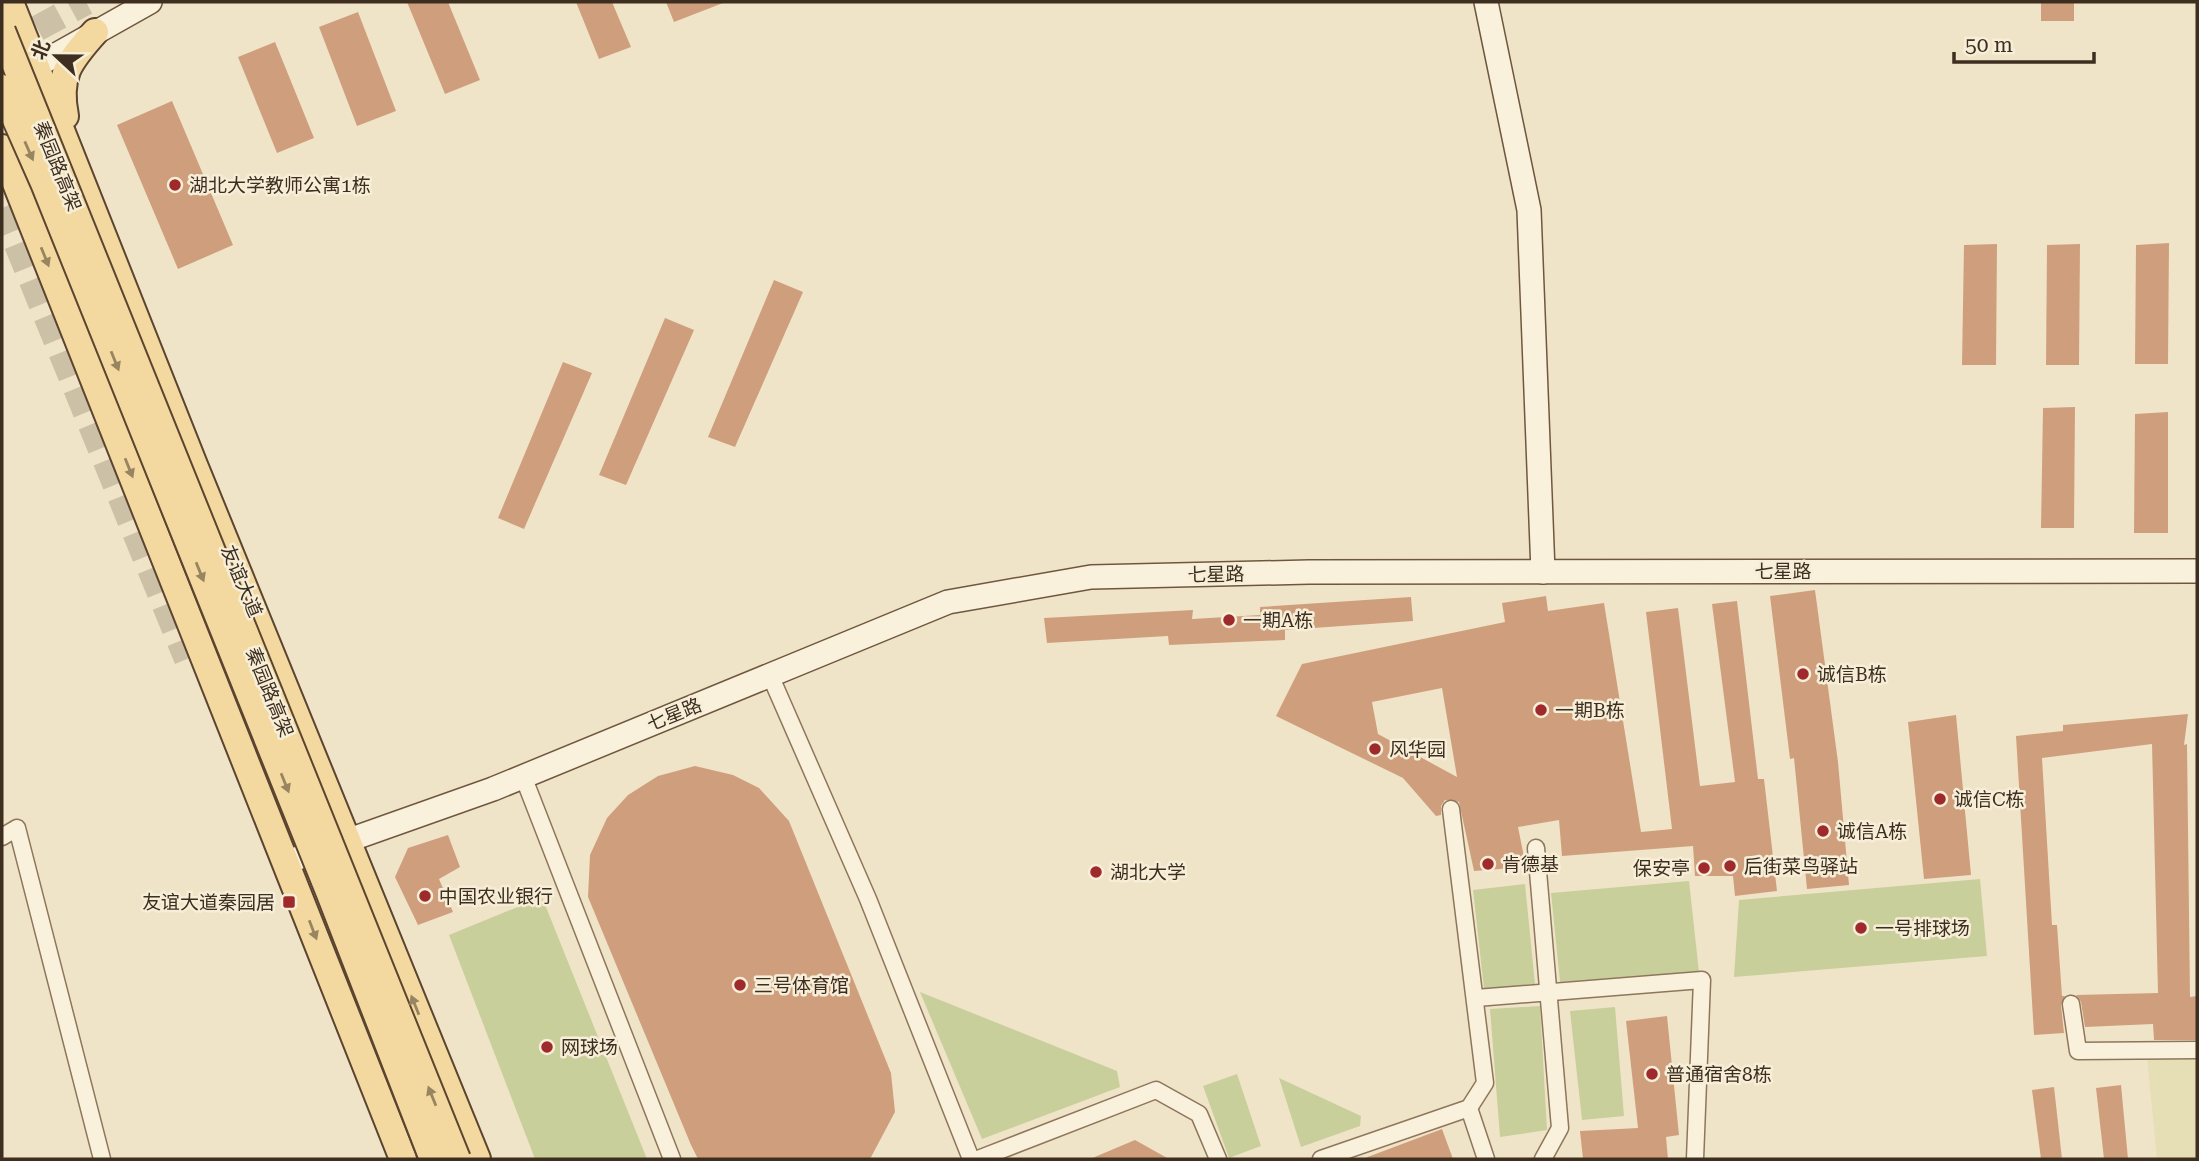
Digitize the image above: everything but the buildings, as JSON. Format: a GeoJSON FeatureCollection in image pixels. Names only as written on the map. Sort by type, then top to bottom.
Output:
{"type":"FeatureCollection","features":[{"type":"Feature","properties":{"kind":"main road","name":"友谊大道"},"geometry":{"type":"LineString","coordinates":[[10,2],[194,465],[349,839],[477,1159]]}},
{"type":"Feature","properties":{"kind":"main road","name":"秦园路高架"},"geometry":{"type":"LineString","coordinates":[[2,31],[457,1159]]}},
{"type":"Feature","properties":{"kind":"main road"},"geometry":{"type":"LineString","coordinates":[[74,163],[61,95],[72,58],[95,32]]}},
{"type":"Feature","properties":{"kind":"main road","name":"秦园路高架"},"geometry":{"type":"LineString","coordinates":[[2,86],[44,183],[330,894],[433,1159]]}},
{"type":"Feature","properties":{"kind":"main road"},"geometry":{"type":"LineString","coordinates":[[2,148],[403,1159]]}},
{"type":"Feature","properties":{"kind":"main road"},"geometry":{"type":"LineString","coordinates":[[2,181],[10,189],[33,227]]}},
{"type":"Feature","properties":{"kind":"main road"},"geometry":{"type":"LineString","coordinates":[[187,659],[198,682],[236,738]]}},
{"type":"Feature","properties":{"kind":"street"},"geometry":{"type":"LineString","coordinates":[[2,86],[150,2]]}},
{"type":"Feature","properties":{"kind":"street"},"geometry":{"type":"LineString","coordinates":[[1486,2],[1529,211],[1543,572]]}},
{"type":"Feature","properties":{"kind":"street","name":"七星路"},"geometry":{"type":"LineString","coordinates":[[287,862],[523,776],[948,602],[1091,576],[2197,571]]}},
{"type":"Feature","properties":{"kind":"street"},"geometry":{"type":"LineString","coordinates":[[770,675],[868,899],[971,1159]]}},
{"type":"Feature","properties":{"kind":"street"},"geometry":{"type":"LineString","coordinates":[[523,776],[672,1159]]}},
{"type":"Feature","properties":{"kind":"street"},"geometry":{"type":"LineString","coordinates":[[1321,1159],[1469,1108],[1485,1083],[1451,809]]}},
{"type":"Feature","properties":{"kind":"street"},"geometry":{"type":"LineString","coordinates":[[2,837],[17,828],[102,1159]]}},
{"type":"Feature","properties":{"kind":"street"},"geometry":{"type":"LineString","coordinates":[[1536,848],[1560,1128],[1543,1159]]}},
{"type":"Feature","properties":{"kind":"street"},"geometry":{"type":"LineString","coordinates":[[1476,998],[1702,980],[1695,1159]]}},
{"type":"Feature","properties":{"kind":"street"},"geometry":{"type":"LineString","coordinates":[[2071,1004],[2078,1051],[2197,1050]]}},
{"type":"Feature","properties":{"kind":"street"},"geometry":{"type":"LineString","coordinates":[[978,1159],[1156,1090],[1199,1114],[1218,1159]]}},
{"type":"Feature","properties":{"kind":"street"},"geometry":{"type":"LineString","coordinates":[[1469,1108],[1486,1159]]}},
{"type":"Feature","properties":{"kind":"shaded area"},"geometry":{"type":"Polygon","coordinates":[[[2147,1057],[2197,1058],[2197,1159],[2157,1159],[2147,1057]]]}},
{"type":"Feature","properties":{"kind":"green space","name":"一号排球场"},"geometry":{"type":"Polygon","coordinates":[[[1980,879],[1987,956],[1734,977],[1739,900],[1980,879]]]}},
{"type":"Feature","properties":{"kind":"green space"},"geometry":{"type":"Polygon","coordinates":[[[1689,881],[1699,972],[1560,982],[1551,893],[1689,881]]]}},
{"type":"Feature","properties":{"kind":"green space"},"geometry":{"type":"Polygon","coordinates":[[[1525,884],[1535,984],[1484,989],[1473,890],[1525,884]]]}},
{"type":"Feature","properties":{"kind":"green space","name":"网球场"},"geometry":{"type":"Polygon","coordinates":[[[542,897],[647,1159],[535,1159],[449,935],[542,897]]]}},
{"type":"Feature","properties":{"kind":"green space"},"geometry":{"type":"Polygon","coordinates":[[[920,992],[1117,1071],[1120,1087],[982,1139],[920,992]]]}},
{"type":"Feature","properties":{"kind":"green space"},"geometry":{"type":"Polygon","coordinates":[[[1540,1006],[1547,1130],[1500,1137],[1490,1009],[1540,1006]]]}},
{"type":"Feature","properties":{"kind":"green space"},"geometry":{"type":"Polygon","coordinates":[[[1615,1007],[1624,1116],[1582,1120],[1570,1011],[1615,1007]]]}},
{"type":"Feature","properties":{"kind":"green space"},"geometry":{"type":"Polygon","coordinates":[[[1237,1074],[1261,1146],[1229,1158],[1203,1086],[1237,1074]]]}},
{"type":"Feature","properties":{"kind":"green space"},"geometry":{"type":"Polygon","coordinates":[[[1279,1078],[1361,1116],[1360,1126],[1301,1147],[1279,1078]]]}},
{"type":"Feature","properties":{"kind":"tunnel"},"geometry":{"type":"LineString","coordinates":[[2,18],[31,2]]}},
{"type":"Feature","properties":{"kind":"tunnel"},"geometry":{"type":"LineString","coordinates":[[3,47],[86,2]]}},
{"type":"Feature","properties":{"kind":"tunnel"},"geometry":{"type":"LineString","coordinates":[[2,208],[187,659]]}},
{"type":"Feature","properties":{"kind":"place","name":"湖北大学教师公寓1栋"},"geometry":{"type":"Point","coordinates":[175,185]}},
{"type":"Feature","properties":{"kind":"place","name":"一期A栋"},"geometry":{"type":"Point","coordinates":[1229,620]}},
{"type":"Feature","properties":{"kind":"place","name":"诚信B栋"},"geometry":{"type":"Point","coordinates":[1803,674]}},
{"type":"Feature","properties":{"kind":"place","name":"一期B栋"},"geometry":{"type":"Point","coordinates":[1541,710]}},
{"type":"Feature","properties":{"kind":"place","name":"风华园"},"geometry":{"type":"Point","coordinates":[1375,749]}},
{"type":"Feature","properties":{"kind":"place","name":"诚信C栋"},"geometry":{"type":"Point","coordinates":[1940,799]}},
{"type":"Feature","properties":{"kind":"place","name":"诚信A栋"},"geometry":{"type":"Point","coordinates":[1823,831]}},
{"type":"Feature","properties":{"kind":"place","name":"肯德基"},"geometry":{"type":"Point","coordinates":[1488,864]}},
{"type":"Feature","properties":{"kind":"place","name":"后街菜鸟驿站"},"geometry":{"type":"Point","coordinates":[1730,866]}},
{"type":"Feature","properties":{"kind":"place","name":"保安亭"},"geometry":{"type":"Point","coordinates":[1704,868]}},
{"type":"Feature","properties":{"kind":"place","name":"湖北大学"},"geometry":{"type":"Point","coordinates":[1096,872]}},
{"type":"Feature","properties":{"kind":"place","name":"中国农业银行"},"geometry":{"type":"Point","coordinates":[425,896]}},
{"type":"Feature","properties":{"kind":"place","name":"友谊大道秦园居"},"geometry":{"type":"Point","coordinates":[289,902]}},
{"type":"Feature","properties":{"kind":"place","name":"一号排球场"},"geometry":{"type":"Point","coordinates":[1861,928]}},
{"type":"Feature","properties":{"kind":"place","name":"三号体育馆"},"geometry":{"type":"Point","coordinates":[740,985]}},
{"type":"Feature","properties":{"kind":"place","name":"网球场"},"geometry":{"type":"Point","coordinates":[547,1047]}},
{"type":"Feature","properties":{"kind":"place","name":"普通宿舍8栋"},"geometry":{"type":"Point","coordinates":[1652,1074]}}]}
